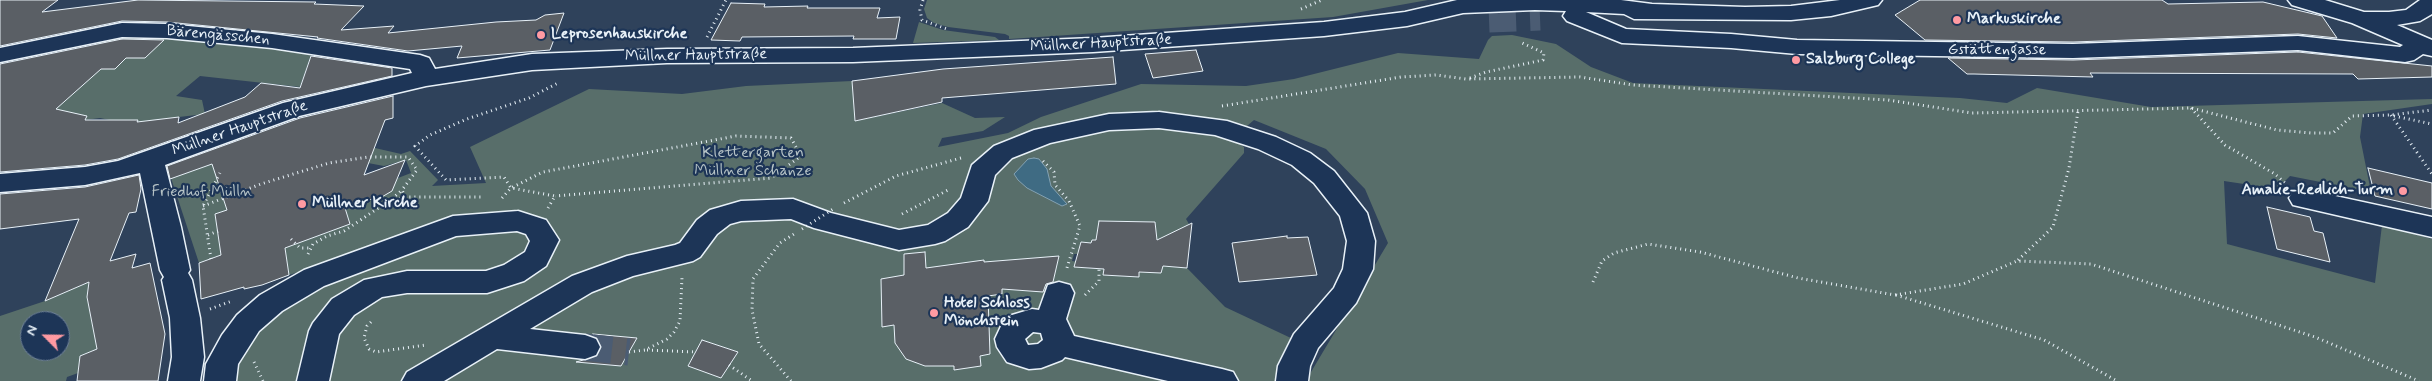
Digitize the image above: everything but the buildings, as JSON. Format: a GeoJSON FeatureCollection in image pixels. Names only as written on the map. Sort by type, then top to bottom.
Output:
{"type":"FeatureCollection","features":[{"type":"Feature","properties":{"kind":"street"},"geometry":{"type":"LineString","coordinates":[[1540,17],[1652,11],[1745,14],[1791,13],[1831,9],[1870,0]]}},
{"type":"Feature","properties":{"kind":"street"},"geometry":{"type":"LineString","coordinates":[[2360,18],[2389,19],[2412,16],[2430,6],[2432,0]]}},
{"type":"Feature","properties":{"kind":"street","name":"Müllner Hauptstraße"},"geometry":{"type":"LineString","coordinates":[[1408,20],[1438,10],[1463,6],[1534,3],[1613,6],[1652,11]]}},
{"type":"Feature","properties":{"kind":"street"},"geometry":{"type":"LineString","coordinates":[[2310,3],[2360,18],[2426,47]]}},
{"type":"Feature","properties":{"kind":"street","name":"Gstättengasse"},"geometry":{"type":"LineString","coordinates":[[1575,16],[1622,36],[1731,40],[1806,47],[2073,52],[2298,43],[2404,55],[2426,47]]}},
{"type":"Feature","properties":{"kind":"street","name":"Müllner Hauptstraße"},"geometry":{"type":"LineString","coordinates":[[0,183],[85,176],[118,170],[150,161],[292,108],[426,78],[532,62],[659,56],[853,55],[998,50],[1271,34],[1408,20],[1442,23],[1489,19]]}},
{"type":"Feature","properties":{"kind":"street","name":"Bärengässchen"},"geometry":{"type":"LineString","coordinates":[[0,55],[122,30],[167,31],[272,41],[420,63],[426,78]]}},
{"type":"Feature","properties":{"kind":"street"},"geometry":{"type":"LineString","coordinates":[[418,381],[510,332],[582,284],[627,267],[683,254],[690,250],[707,227],[720,218],[740,211],[793,209],[867,234],[899,240],[935,234],[958,220],[974,201],[973,164],[1043,136],[1119,122],[1182,122],[1218,126],[1267,143],[1300,159],[1324,177],[1353,213],[1361,241],[1358,269],[1345,295],[1305,342],[1294,366],[1292,381]]}},
{"type":"Feature","properties":{"kind":"street"},"geometry":{"type":"LineString","coordinates":[[150,161],[168,226],[185,318],[188,358],[184,381]]}},
{"type":"Feature","properties":{"kind":"street"},"geometry":{"type":"LineString","coordinates":[[2303,198],[2432,227]]}},
{"type":"Feature","properties":{"kind":"street"},"geometry":{"type":"LineString","coordinates":[[220,381],[222,364],[233,343],[248,323],[312,269],[453,226],[518,222],[536,227],[545,240],[536,259],[514,273],[486,282],[407,282],[374,288],[343,307],[324,332],[313,381]]}},
{"type":"Feature","properties":{"kind":"street"},"geometry":{"type":"LineString","coordinates":[[1059,293],[1054,333],[1222,381]]}},
{"type":"Feature","properties":{"kind":"street"},"geometry":{"type":"LineString","coordinates":[[510,332],[585,347]]}},
{"type":"Feature","properties":{"kind":"path"},"geometry":{"type":"LineString","coordinates":[[704,42],[726,0]]}},
{"type":"Feature","properties":{"kind":"path"},"geometry":{"type":"LineString","coordinates":[[1466,79],[1486,72],[1543,60],[1544,53],[1520,42]]}},
{"type":"Feature","properties":{"kind":"path"},"geometry":{"type":"LineString","coordinates":[[1218,106],[1251,104],[1401,77],[1436,75],[1466,79],[1580,77],[1633,85],[1888,100],[1972,113],[2191,108],[2208,114],[2277,130],[2311,133],[2333,133],[2352,116],[2391,115],[2432,110]]}},
{"type":"Feature","properties":{"kind":"path"},"geometry":{"type":"LineString","coordinates":[[510,188],[504,176],[446,180],[416,146],[430,135],[467,119],[529,98],[564,79]]}},
{"type":"Feature","properties":{"kind":"path"},"geometry":{"type":"LineString","coordinates":[[2191,108],[2225,145],[2275,174],[2303,198]]}},
{"type":"Feature","properties":{"kind":"path"},"geometry":{"type":"LineString","coordinates":[[1895,295],[1963,284],[2017,261],[2053,227],[2069,168],[2078,111]]}},
{"type":"Feature","properties":{"kind":"path"},"geometry":{"type":"LineString","coordinates":[[2391,115],[2432,124]]}},
{"type":"Feature","properties":{"kind":"path"},"geometry":{"type":"LineString","coordinates":[[2391,115],[2432,174]]}},
{"type":"Feature","properties":{"kind":"path"},"geometry":{"type":"LineString","coordinates":[[498,202],[510,188],[543,172],[736,136],[791,138],[801,156],[771,178],[555,196],[510,188]]}},
{"type":"Feature","properties":{"kind":"path"},"geometry":{"type":"LineString","coordinates":[[203,206],[261,184],[329,163],[368,157],[408,157],[417,170],[402,190],[389,201],[344,231],[327,236],[310,248],[300,248],[291,239]]}},
{"type":"Feature","properties":{"kind":"path"},"geometry":{"type":"LineString","coordinates":[[1043,161],[1054,172],[1055,185],[1069,201],[1080,226],[1059,293]]}},
{"type":"Feature","properties":{"kind":"path"},"geometry":{"type":"LineString","coordinates":[[791,381],[759,344],[752,310],[753,279],[780,243],[833,209],[896,176],[973,164]]}},
{"type":"Feature","properties":{"kind":"path"},"geometry":{"type":"LineString","coordinates":[[867,234],[973,164]]}},
{"type":"Feature","properties":{"kind":"path"},"geometry":{"type":"LineString","coordinates":[[211,259],[203,206],[220,174]]}},
{"type":"Feature","properties":{"kind":"path"},"geometry":{"type":"LineString","coordinates":[[402,190],[405,197]]}},
{"type":"Feature","properties":{"kind":"path"},"geometry":{"type":"LineString","coordinates":[[389,201],[405,197],[450,198],[484,196]]}},
{"type":"Feature","properties":{"kind":"path"},"geometry":{"type":"LineString","coordinates":[[536,227],[555,196]]}},
{"type":"Feature","properties":{"kind":"path"},"geometry":{"type":"LineString","coordinates":[[208,235],[218,231]]}},
{"type":"Feature","properties":{"kind":"path"},"geometry":{"type":"LineString","coordinates":[[1593,282],[1602,261],[1614,253],[1648,244],[1700,252],[1798,278],[1895,295],[2044,340],[2117,381]]}},
{"type":"Feature","properties":{"kind":"path"},"geometry":{"type":"LineString","coordinates":[[310,248],[308,252],[312,269]]}},
{"type":"Feature","properties":{"kind":"path"},"geometry":{"type":"LineString","coordinates":[[645,350],[667,339],[674,332],[680,321],[683,254]]}},
{"type":"Feature","properties":{"kind":"path"},"geometry":{"type":"LineString","coordinates":[[2017,261],[2091,264],[2316,337],[2419,381]]}},
{"type":"Feature","properties":{"kind":"path"},"geometry":{"type":"LineString","coordinates":[[372,320],[367,326],[364,338],[369,349],[376,352],[435,344],[452,346],[459,358]]}},
{"type":"Feature","properties":{"kind":"path"},"geometry":{"type":"LineString","coordinates":[[629,352],[645,350],[685,350],[696,352]]}},
{"type":"Feature","properties":{"kind":"path"},"geometry":{"type":"LineString","coordinates":[[729,365],[752,381]]}},
{"type":"Feature","properties":{"kind":"green space"},"geometry":{"type":"Polygon","coordinates":[[[927,0],[1428,0],[1333,17],[1009,39],[1009,36],[1005,34],[948,27],[934,23],[927,18],[924,9],[927,0]]]}},
{"type":"Feature","properties":{"kind":"green space"},"geometry":{"type":"Polygon","coordinates":[[[919,22],[943,30],[995,37],[999,40],[913,43],[919,22]]]}},
{"type":"Feature","properties":{"kind":"green space"},"geometry":{"type":"Polygon","coordinates":[[[119,34],[164,34],[312,52],[300,87],[200,76],[176,96],[202,100],[205,114],[179,117],[136,127],[131,120],[114,121],[100,118],[85,120],[0,95],[55,87],[101,39],[115,39],[119,34]]]}},
{"type":"Feature","properties":{"kind":"green space"},"geometry":{"type":"Polygon","coordinates":[[[1512,35],[1556,44],[1591,67],[1633,83],[1960,98],[2007,103],[2037,88],[2151,107],[2432,99],[2432,104],[2363,114],[2360,137],[2371,192],[2290,176],[2277,189],[2224,181],[2227,244],[2375,283],[2382,225],[2432,239],[2432,381],[1308,381],[1308,377],[1388,243],[1365,189],[1326,149],[1254,120],[1232,139],[1244,147],[1244,153],[1186,219],[1189,224],[1157,245],[1155,222],[1100,221],[1096,240],[1092,240],[1091,243],[1081,242],[1078,254],[1074,254],[1072,261],[1079,262],[1085,268],[1104,269],[1103,275],[1138,277],[1139,272],[1163,266],[1187,268],[1225,307],[1293,339],[1277,381],[234,381],[237,356],[255,327],[381,246],[289,275],[284,242],[312,238],[350,224],[345,208],[390,182],[411,173],[406,160],[384,166],[368,163],[215,214],[221,255],[199,263],[171,178],[221,161],[328,159],[375,148],[401,154],[410,151],[438,180],[432,186],[486,183],[470,147],[589,89],[682,94],[746,86],[852,81],[855,121],[942,103],[975,118],[1005,117],[983,131],[942,138],[938,147],[1008,133],[1041,117],[1141,84],[1246,86],[1294,79],[1398,53],[1479,59],[1488,40],[1492,36],[1512,35]],[[702,341],[688,366],[721,377],[738,352],[702,341]]]}},
{"type":"Feature","properties":{"kind":"green space"},"geometry":{"type":"Polygon","coordinates":[[[89,282],[87,297],[97,349],[80,356],[78,373],[67,377],[66,381],[0,381],[0,316],[45,301],[89,282]]]}},
{"type":"Feature","properties":{"kind":"water"},"geometry":{"type":"Polygon","coordinates":[[[1028,159],[1039,159],[1047,169],[1051,186],[1067,204],[1062,206],[1027,188],[1018,180],[1014,174],[1028,159]]]}},
{"type":"Feature","properties":{"kind":"tunnel"},"geometry":{"type":"LineString","coordinates":[[1489,19],[1540,17]]}},
{"type":"Feature","properties":{"kind":"tunnel"},"geometry":{"type":"LineString","coordinates":[[585,347],[629,352]]}},
{"type":"Feature","properties":{"kind":"place","name":"Markuskirche"},"geometry":{"type":"Point","coordinates":[1957,20]}},
{"type":"Feature","properties":{"kind":"place","name":"Leprosenhauskirche"},"geometry":{"type":"Point","coordinates":[541,35]}},
{"type":"Feature","properties":{"kind":"place","name":"Salzburg College"},"geometry":{"type":"Point","coordinates":[1796,60]}},
{"type":"Feature","properties":{"kind":"place","name":"Amalie-Redlich-Turm"},"geometry":{"type":"Point","coordinates":[2403,191]}},
{"type":"Feature","properties":{"kind":"place","name":"Müllner Kirche"},"geometry":{"type":"Point","coordinates":[302,204]}},
{"type":"Feature","properties":{"kind":"place","name":"Hotel Schloss Mönchstein"},"geometry":{"type":"Point","coordinates":[934,313]}},
{"type":"Feature","properties":{"kind":"park label","name":"Klettergarten Müllner Schanze"},"geometry":{"type":"Point","coordinates":[753,163]}},
{"type":"Feature","properties":{"kind":"park label","name":"Friedhof Mülln"},"geometry":{"type":"Point","coordinates":[202,193]}}]}
